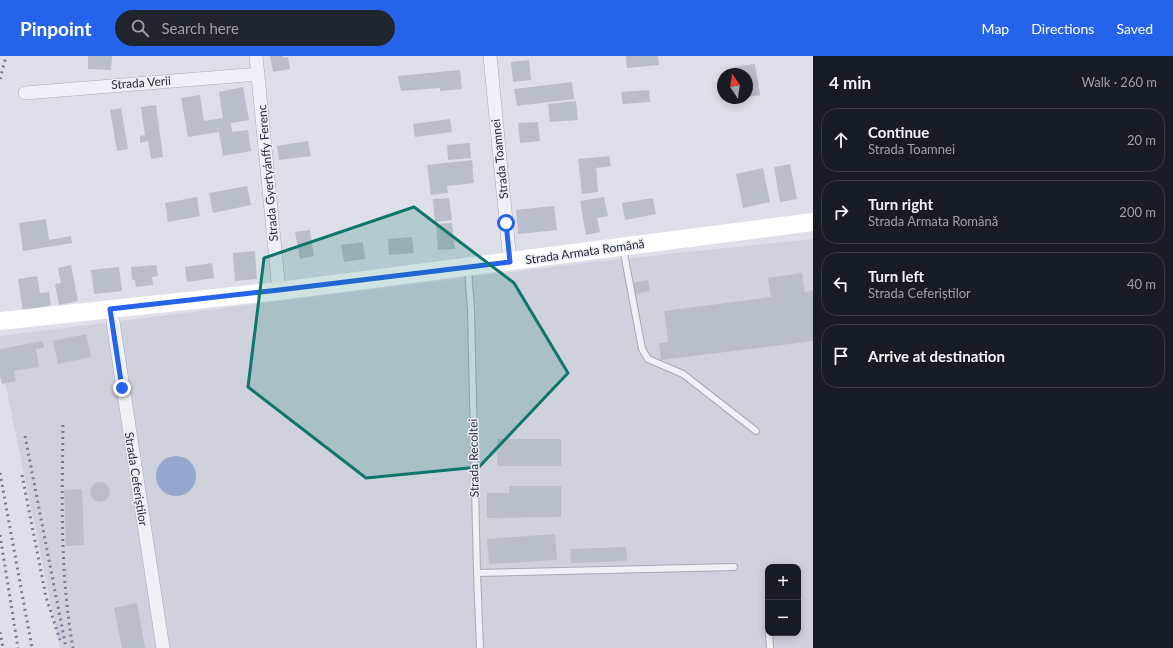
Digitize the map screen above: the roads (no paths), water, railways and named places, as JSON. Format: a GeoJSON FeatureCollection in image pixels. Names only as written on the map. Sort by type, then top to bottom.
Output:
{"type":"FeatureCollection","features":[{"type":"Feature","properties":{"kind":"main road","name":"Strada Armata Română"},"geometry":{"type":"LineString","coordinates":[[0,321],[279,290],[510,262],[813,222]]}},
{"type":"Feature","properties":{"kind":"street","name":"Strada Gyertyánffy Ferenc"},"geometry":{"type":"LineString","coordinates":[[256,56],[279,290]]}},
{"type":"Feature","properties":{"kind":"street","name":"Strada Toamnei"},"geometry":{"type":"LineString","coordinates":[[490,56],[510,262]]}},
{"type":"Feature","properties":{"kind":"street","name":"Strada Verii"},"geometry":{"type":"LineString","coordinates":[[25,93],[258,74]]}},
{"type":"Feature","properties":{"kind":"street","name":"Strada Ceferiștilor"},"geometry":{"type":"LineString","coordinates":[[110,309],[163,648]]}},
{"type":"Feature","properties":{"kind":"lane"},"geometry":{"type":"LineString","coordinates":[[623,247],[642,349],[648,359],[683,374],[756,431]]}},
{"type":"Feature","properties":{"kind":"lane","name":"Strada Recoltei"},"geometry":{"type":"LineString","coordinates":[[468,267],[471,310],[480,648]]}},
{"type":"Feature","properties":{"kind":"lane"},"geometry":{"type":"LineString","coordinates":[[477,574],[734,567]]}},
{"type":"Feature","properties":{"kind":"lane"},"geometry":{"type":"LineString","coordinates":[[770,636],[770,648]]}},
{"type":"Feature","properties":{"kind":"water"},"geometry":{"type":"Polygon","coordinates":[[[180,456],[187,459],[193,465],[196,476],[195,484],[187,493],[180,496],[172,496],[165,493],[157,484],[156,472],[159,465],[168,457],[180,456]]]}},
{"type":"Feature","properties":{"kind":"railway"},"geometry":{"type":"LineString","coordinates":[[0,79],[6,56]]}},
{"type":"Feature","properties":{"kind":"railway"},"geometry":{"type":"LineString","coordinates":[[63,425],[62,509],[64,565],[73,648]]}},
{"type":"Feature","properties":{"kind":"railway"},"geometry":{"type":"LineString","coordinates":[[25,436],[66,648]]}},
{"type":"Feature","properties":{"kind":"railway"},"geometry":{"type":"LineString","coordinates":[[0,473],[32,648]]}},
{"type":"Feature","properties":{"kind":"railway"},"geometry":{"type":"LineString","coordinates":[[22,475],[46,597],[60,640]]}},
{"type":"Feature","properties":{"kind":"railway"},"geometry":{"type":"LineString","coordinates":[[0,535],[18,648]]}},
{"type":"Feature","properties":{"kind":"railway"},"geometry":{"type":"LineString","coordinates":[[0,632],[3,648]]}}]}
